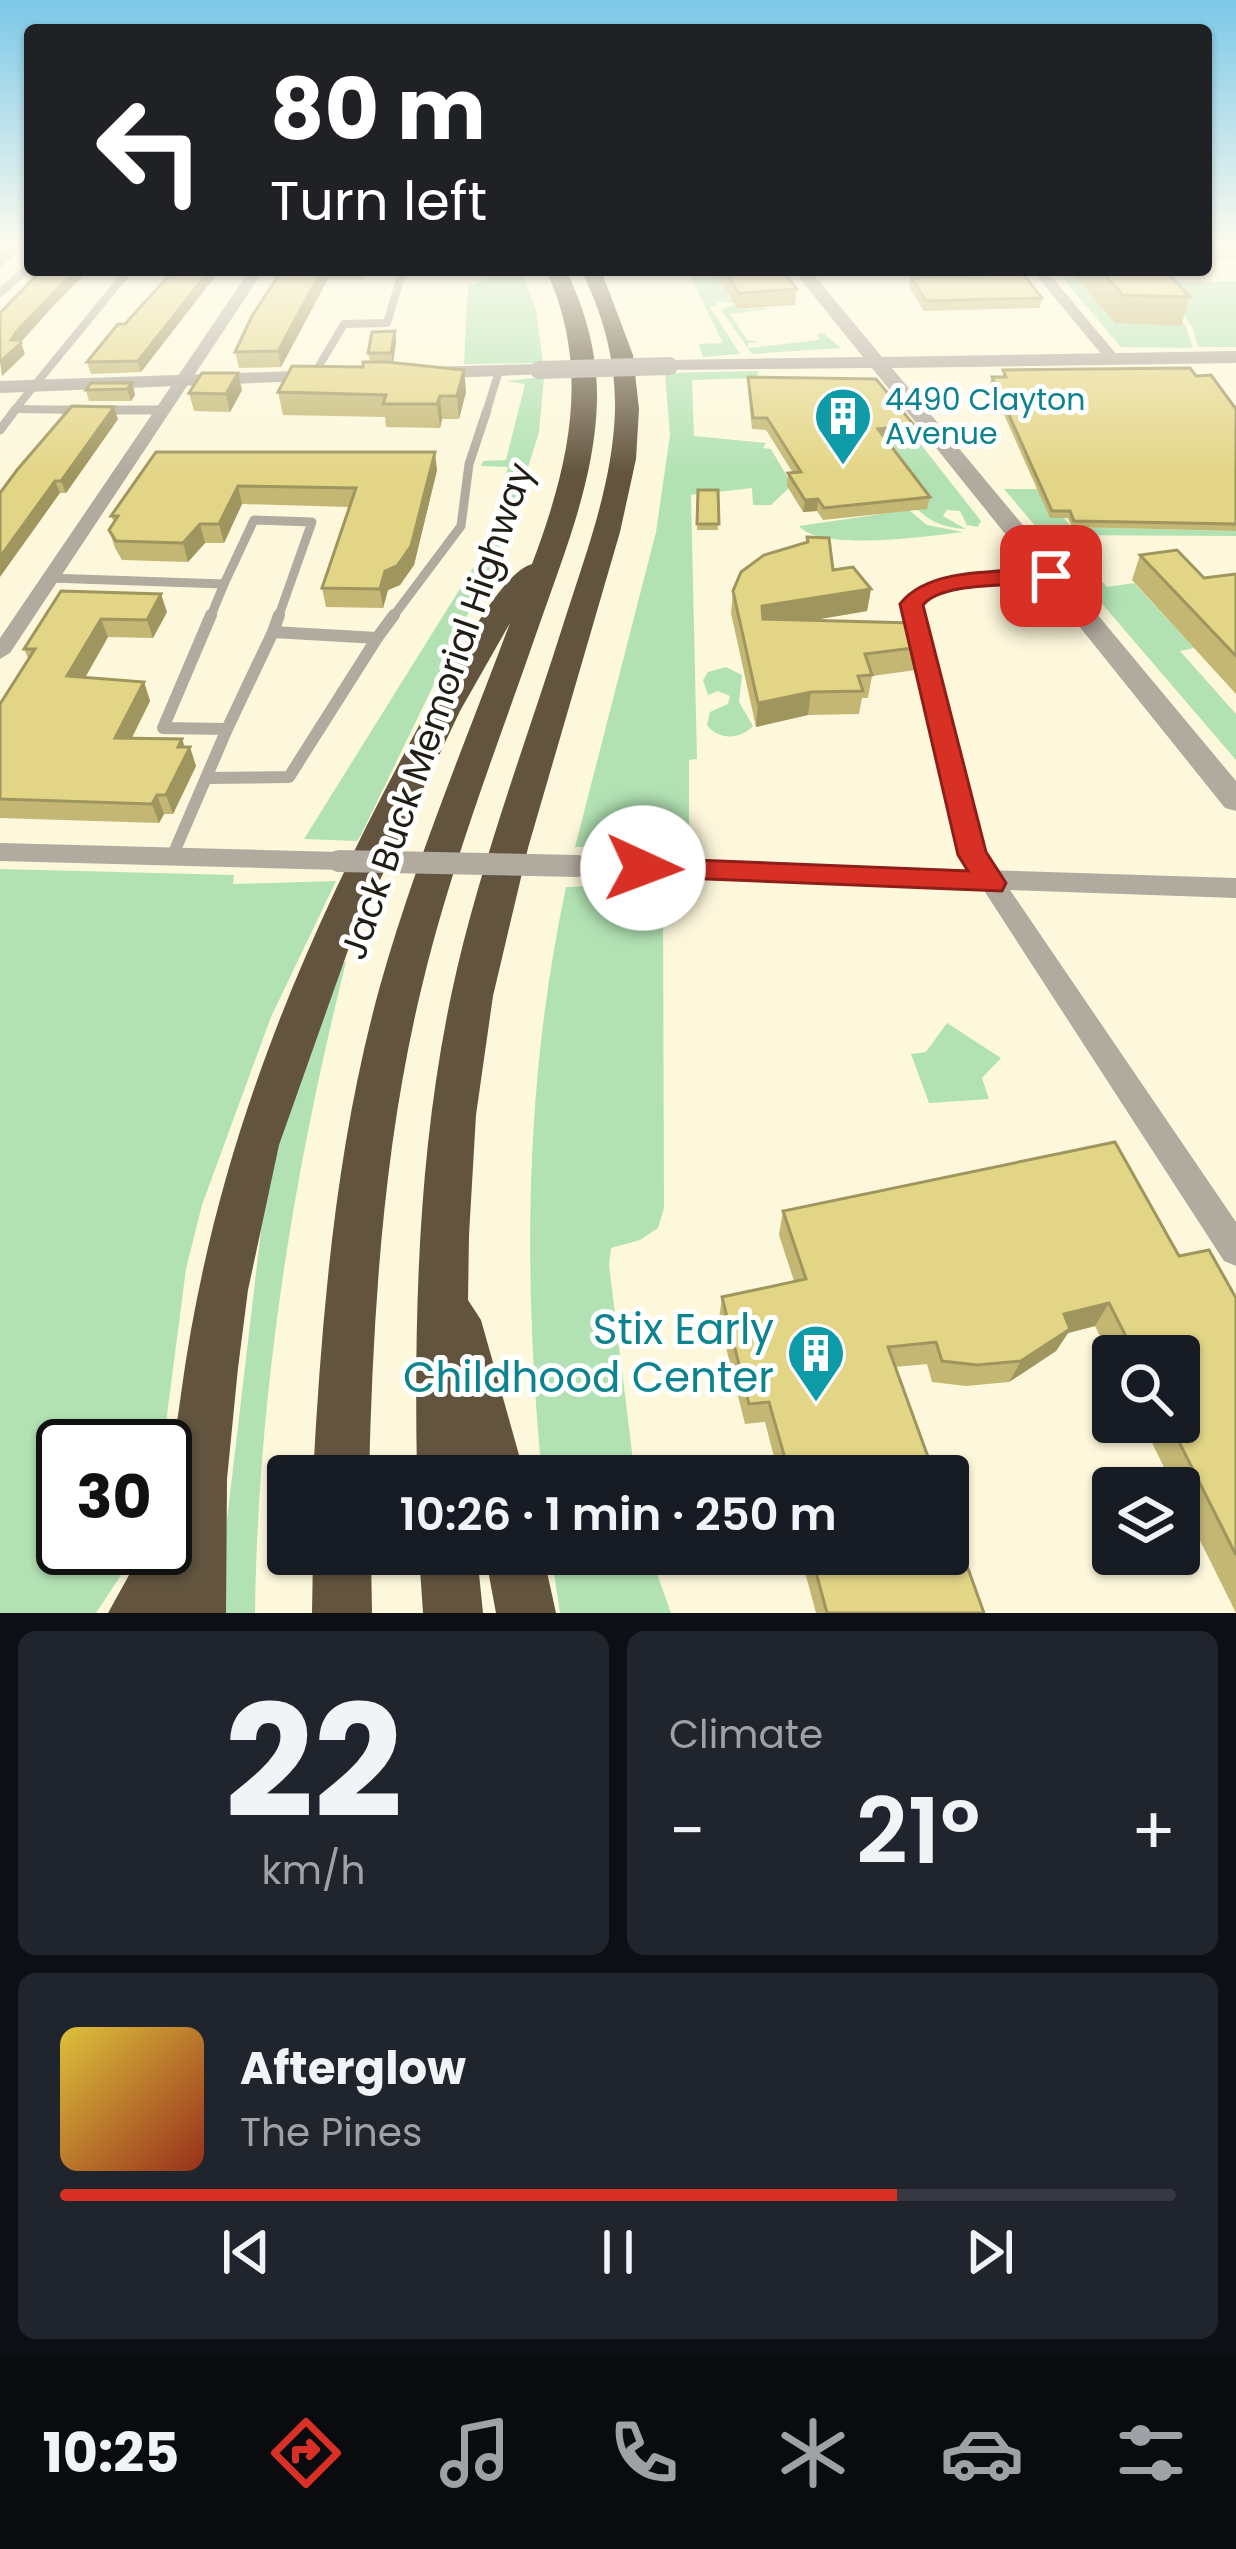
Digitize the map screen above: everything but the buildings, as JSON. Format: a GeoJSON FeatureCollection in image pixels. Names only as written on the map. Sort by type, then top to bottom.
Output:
{"type":"FeatureCollection","features":[{"type":"Feature","properties":{"kind":"highway","name":"Jack Buck Memorial Highway"},"geometry":{"type":"LineString","coordinates":[[342,1455],[361,1196],[400,990],[437,866],[574,478],[585,415],[580,338],[575,323]]}},
{"type":"Feature","properties":{"kind":"highway"},"geometry":{"type":"LineString","coordinates":[[445,1455],[442,1276],[456,1097],[489,917],[620,476],[627,414],[623,358],[614,323]]}},
{"type":"Feature","properties":{"kind":"highway"},"geometry":{"type":"LineString","coordinates":[[196,1613],[198,1496],[226,1261],[260,1122],[284,1050],[340,914],[466,665],[490,626],[551,551]]}},
{"type":"Feature","properties":{"kind":"highway"},"geometry":{"type":"LineString","coordinates":[[442,1276],[491,1455]]}},
{"type":"Feature","properties":{"kind":"highway"},"geometry":{"type":"LineString","coordinates":[[139,1613],[176,1551],[198,1496]]}},
{"type":"Feature","properties":{"kind":"highway"},"geometry":{"type":"LineString","coordinates":[[342,1575],[342,1613]]}},
{"type":"Feature","properties":{"kind":"highway"},"geometry":{"type":"LineString","coordinates":[[450,1575],[453,1613]]}},
{"type":"Feature","properties":{"kind":"highway"},"geometry":{"type":"LineString","coordinates":[[518,1575],[526,1613]]}},
{"type":"Feature","properties":{"kind":"street"},"geometry":{"type":"LineString","coordinates":[[0,652],[221,323]]}},
{"type":"Feature","properties":{"kind":"street"},"geometry":{"type":"LineString","coordinates":[[844,323],[1236,801]]}},
{"type":"Feature","properties":{"kind":"street"},"geometry":{"type":"LineString","coordinates":[[1083,323],[1112,358]]}},
{"type":"Feature","properties":{"kind":"street"},"geometry":{"type":"LineString","coordinates":[[407,374],[874,360],[1234,361]]}},
{"type":"Feature","properties":{"kind":"street"},"geometry":{"type":"LineString","coordinates":[[0,387],[336,376]]}},
{"type":"Feature","properties":{"kind":"street"},"geometry":{"type":"LineString","coordinates":[[0,852],[1236,888]]}},
{"type":"Feature","properties":{"kind":"street"},"geometry":{"type":"LineString","coordinates":[[992,883],[1236,1250]]}},
{"type":"Feature","properties":{"kind":"lane"},"geometry":{"type":"LineString","coordinates":[[0,430],[85,323]]}},
{"type":"Feature","properties":{"kind":"lane"},"geometry":{"type":"LineString","coordinates":[[313,376],[344,324],[375,323]]}},
{"type":"Feature","properties":{"kind":"lane"},"geometry":{"type":"LineString","coordinates":[[206,778],[289,777],[377,638],[461,526],[469,464],[499,371]]}},
{"type":"Feature","properties":{"kind":"lane"},"geometry":{"type":"LineString","coordinates":[[18,409],[163,410]]}},
{"type":"Feature","properties":{"kind":"lane"},"geometry":{"type":"LineString","coordinates":[[172,857],[272,632],[312,523],[254,520],[163,728],[227,729]]}},
{"type":"Feature","properties":{"kind":"lane"},"geometry":{"type":"LineString","coordinates":[[992,883],[972,855],[911,604],[922,592],[950,584],[1048,572]]}},
{"type":"Feature","properties":{"kind":"lane"},"geometry":{"type":"LineString","coordinates":[[50,578],[224,584]]}},
{"type":"Feature","properties":{"kind":"lane"},"geometry":{"type":"LineString","coordinates":[[272,632],[377,638]]}},
{"type":"Feature","properties":{"kind":"green space"},"geometry":{"type":"Polygon","coordinates":[[[466,323],[538,323],[543,363],[464,364],[466,323]]]}},
{"type":"Feature","properties":{"kind":"green space"},"geometry":{"type":"Polygon","coordinates":[[[713,323],[720,323],[740,354],[703,357],[699,344],[723,343],[713,323]]]}},
{"type":"Feature","properties":{"kind":"green space"},"geometry":{"type":"Polygon","coordinates":[[[730,323],[736,323],[747,340],[761,342],[747,343],[749,348],[819,340],[817,334],[823,333],[841,348],[752,354],[730,323]]]}},
{"type":"Feature","properties":{"kind":"green space"},"geometry":{"type":"Polygon","coordinates":[[[1101,323],[1183,323],[1193,348],[1121,347],[1101,323]]]}},
{"type":"Feature","properties":{"kind":"green space"},"geometry":{"type":"Polygon","coordinates":[[[1190,323],[1236,323],[1236,347],[1198,347],[1190,323]]]}},
{"type":"Feature","properties":{"kind":"green space"},"geometry":{"type":"Polygon","coordinates":[[[759,371],[755,378],[692,380],[694,436],[766,443],[763,448],[771,449],[792,485],[771,505],[753,505],[752,488],[691,495],[697,759],[689,760],[689,845],[575,847],[656,532],[670,435],[665,373],[759,371]]]}},
{"type":"Feature","properties":{"kind":"green space"},"geometry":{"type":"Polygon","coordinates":[[[544,377],[539,432],[508,531],[360,837],[357,841],[304,839],[491,539],[508,467],[481,466],[483,461],[506,460],[525,384],[506,381],[544,377]]]}},
{"type":"Feature","properties":{"kind":"green space"},"geometry":{"type":"Polygon","coordinates":[[[890,442],[919,442],[981,521],[978,527],[967,525],[960,511],[947,510],[943,516],[966,529],[948,527],[913,504],[883,450],[894,448],[890,442]]]}},
{"type":"Feature","properties":{"kind":"green space"},"geometry":{"type":"Polygon","coordinates":[[[1004,489],[1038,489],[1072,527],[1236,531],[1236,536],[1043,535],[1004,489]]]}},
{"type":"Feature","properties":{"kind":"green space"},"geometry":{"type":"Polygon","coordinates":[[[909,510],[927,525],[963,532],[851,540],[811,534],[799,526],[909,510]]]}},
{"type":"Feature","properties":{"kind":"green space"},"geometry":{"type":"Polygon","coordinates":[[[1055,549],[1077,558],[1107,587],[1134,583],[1194,648],[1180,651],[1236,714],[1236,760],[1055,549]]]}},
{"type":"Feature","properties":{"kind":"green space"},"geometry":{"type":"Polygon","coordinates":[[[726,667],[742,675],[739,702],[753,726],[736,736],[723,736],[707,725],[710,712],[728,704],[730,696],[718,691],[708,695],[703,680],[708,672],[726,667]]]}},
{"type":"Feature","properties":{"kind":"green space"},"geometry":{"type":"Polygon","coordinates":[[[0,869],[234,875],[233,884],[336,881],[271,1017],[202,1205],[186,1269],[167,1419],[36,1419],[36,1575],[121,1575],[96,1613],[0,1613],[0,869]]]}},
{"type":"Feature","properties":{"kind":"green space"},"geometry":{"type":"Polygon","coordinates":[[[594,886],[663,897],[664,1208],[658,1228],[640,1240],[611,1248],[609,1265],[632,1455],[540,1455],[532,1327],[531,1180],[542,1034],[566,887],[594,886]]]}},
{"type":"Feature","properties":{"kind":"green space"},"geometry":{"type":"Polygon","coordinates":[[[337,961],[346,962],[310,1122],[271,1366],[255,1613],[216,1613],[267,1180],[337,961]]]}},
{"type":"Feature","properties":{"kind":"green space"},"geometry":{"type":"Polygon","coordinates":[[[947,1023],[1001,1058],[982,1078],[989,1099],[929,1103],[911,1054],[926,1052],[947,1023]]]}},
{"type":"Feature","properties":{"kind":"green space"},"geometry":{"type":"Polygon","coordinates":[[[554,1575],[657,1575],[671,1613],[560,1613],[554,1575]]]}},
{"type":"Feature","properties":{"kind":"place","name":"4490 Clayton Avenue"},"geometry":{"type":"Point","coordinates":[843,467]}},
{"type":"Feature","properties":{"kind":"place","name":"Stix Early Childhood Center"},"geometry":{"type":"Point","coordinates":[816,1404]}},
{"type":"Feature","properties":{"kind":"route"},"geometry":{"type":"LineString","coordinates":[[643,868],[992,883],[972,855],[911,604],[922,592],[950,584],[1051,576]]}}]}
